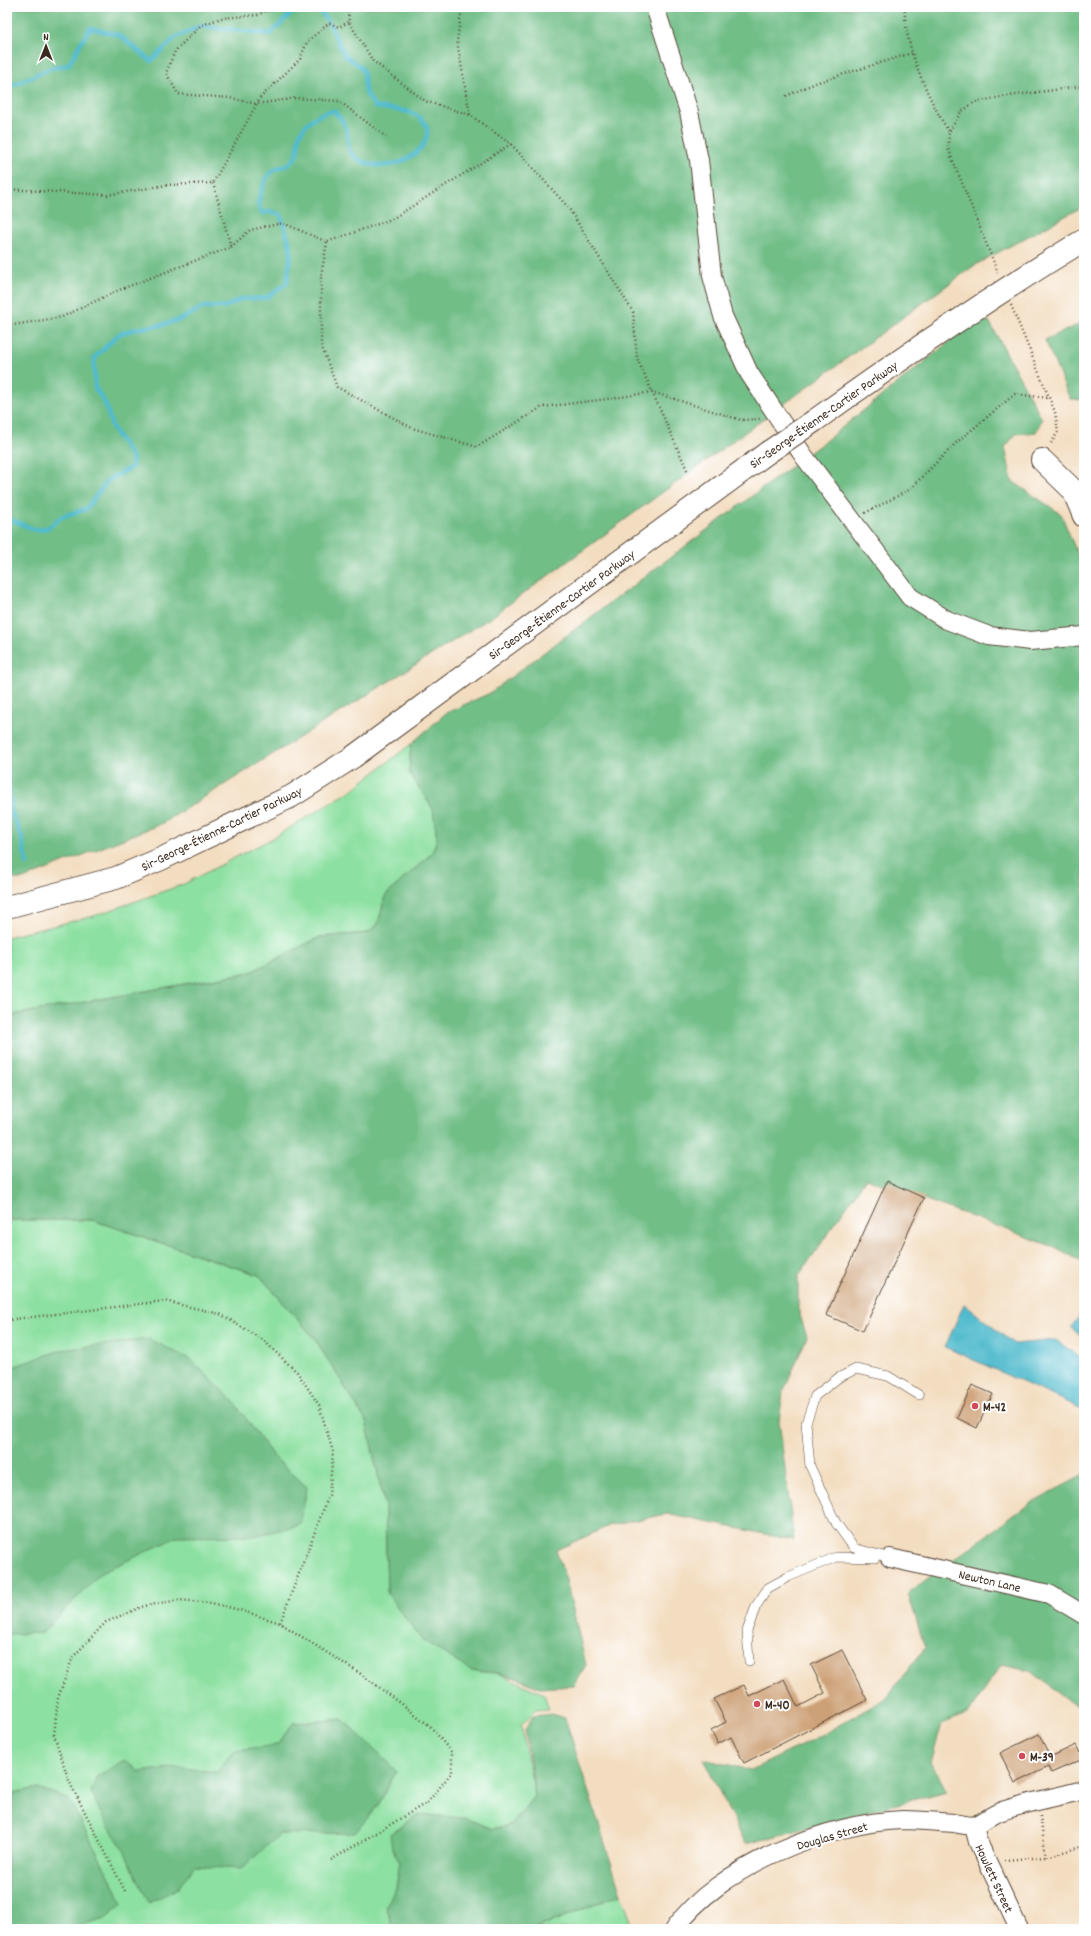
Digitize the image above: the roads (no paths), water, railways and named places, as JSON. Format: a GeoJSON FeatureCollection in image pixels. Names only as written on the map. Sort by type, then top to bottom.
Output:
{"type":"FeatureCollection","features":[{"type":"Feature","properties":{"kind":"main road","name":"Sir-George-Étienne-Cartier Parkway"},"geometry":{"type":"LineString","coordinates":[[7,907],[116,878],[204,840],[292,796],[353,757],[767,453],[912,351],[1004,288],[1084,240]]}},
{"type":"Feature","properties":{"kind":"main road"},"geometry":{"type":"LineString","coordinates":[[1042,460],[1073,490],[1084,516]]}},
{"type":"Feature","properties":{"kind":"street"},"geometry":{"type":"LineString","coordinates":[[655,7],[689,112],[699,160],[712,276],[723,316],[749,373],[778,418],[851,520],[910,597],[947,620],[989,636],[1030,641],[1084,636]]}},
{"type":"Feature","properties":{"kind":"street","name":"Newton Lane"},"geometry":{"type":"LineString","coordinates":[[890,1558],[1049,1594],[1084,1615]]}},
{"type":"Feature","properties":{"kind":"street"},"geometry":{"type":"LineString","coordinates":[[974,1826],[1001,1811],[1084,1790]]}},
{"type":"Feature","properties":{"kind":"street","name":"Douglas Street"},"geometry":{"type":"LineString","coordinates":[[674,1929],[696,1903],[720,1883],[748,1866],[772,1855],[820,1837],[853,1827],[903,1820],[931,1821],[974,1826]]}},
{"type":"Feature","properties":{"kind":"street","name":"Howlett Street"},"geometry":{"type":"LineString","coordinates":[[974,1826],[978,1842],[1019,1929]]}},
{"type":"Feature","properties":{"kind":"lane"},"geometry":{"type":"LineString","coordinates":[[890,1558],[854,1548],[836,1523],[810,1466],[806,1423],[815,1396],[838,1378],[856,1369],[888,1376],[919,1395]]}},
{"type":"Feature","properties":{"kind":"lane"},"geometry":{"type":"LineString","coordinates":[[749,1661],[747,1631],[756,1606],[768,1588],[788,1577],[836,1557],[890,1558]]}},
{"type":"Feature","properties":{"kind":"water"},"geometry":{"type":"Polygon","coordinates":[[[964,1304],[1014,1344],[1056,1340],[1079,1357],[1084,1357],[1084,1410],[945,1347],[964,1304]]]}},
{"type":"Feature","properties":{"kind":"water"},"geometry":{"type":"Polygon","coordinates":[[[1084,1310],[1084,1338],[1071,1327],[1084,1310]]]}},
{"type":"Feature","properties":{"kind":"waterway"},"geometry":{"type":"LineString","coordinates":[[7,88],[51,68],[68,65],[90,28],[119,35],[151,61],[175,38],[200,26],[270,34],[298,7]]}},
{"type":"Feature","properties":{"kind":"waterway"},"geometry":{"type":"LineString","coordinates":[[7,518],[36,530],[48,528],[61,517],[86,509],[108,480],[132,467],[133,459],[113,429],[105,403],[95,388],[95,357],[119,334],[135,329],[162,325],[181,319],[204,307],[225,307],[241,299],[266,298],[287,283],[291,249],[281,215],[272,212],[262,213],[258,205],[262,189],[269,174],[278,168],[289,164],[295,158],[298,151],[299,137],[304,127],[308,123],[318,116],[334,111],[345,126],[349,147],[352,154],[370,164],[386,165],[401,162],[414,154],[423,144],[427,134],[425,123],[414,114],[400,110],[375,107],[365,91],[364,73],[360,66],[345,56],[329,23],[317,7]]}},
{"type":"Feature","properties":{"kind":"waterway"},"geometry":{"type":"LineString","coordinates":[[7,774],[12,814],[22,838],[27,864]]}},
{"type":"Feature","properties":{"kind":"place","name":"M-42"},"geometry":{"type":"Point","coordinates":[975,1406]}},
{"type":"Feature","properties":{"kind":"place","name":"M-40"},"geometry":{"type":"Point","coordinates":[757,1704]}},
{"type":"Feature","properties":{"kind":"place","name":"M-39"},"geometry":{"type":"Point","coordinates":[1022,1756]}}]}
